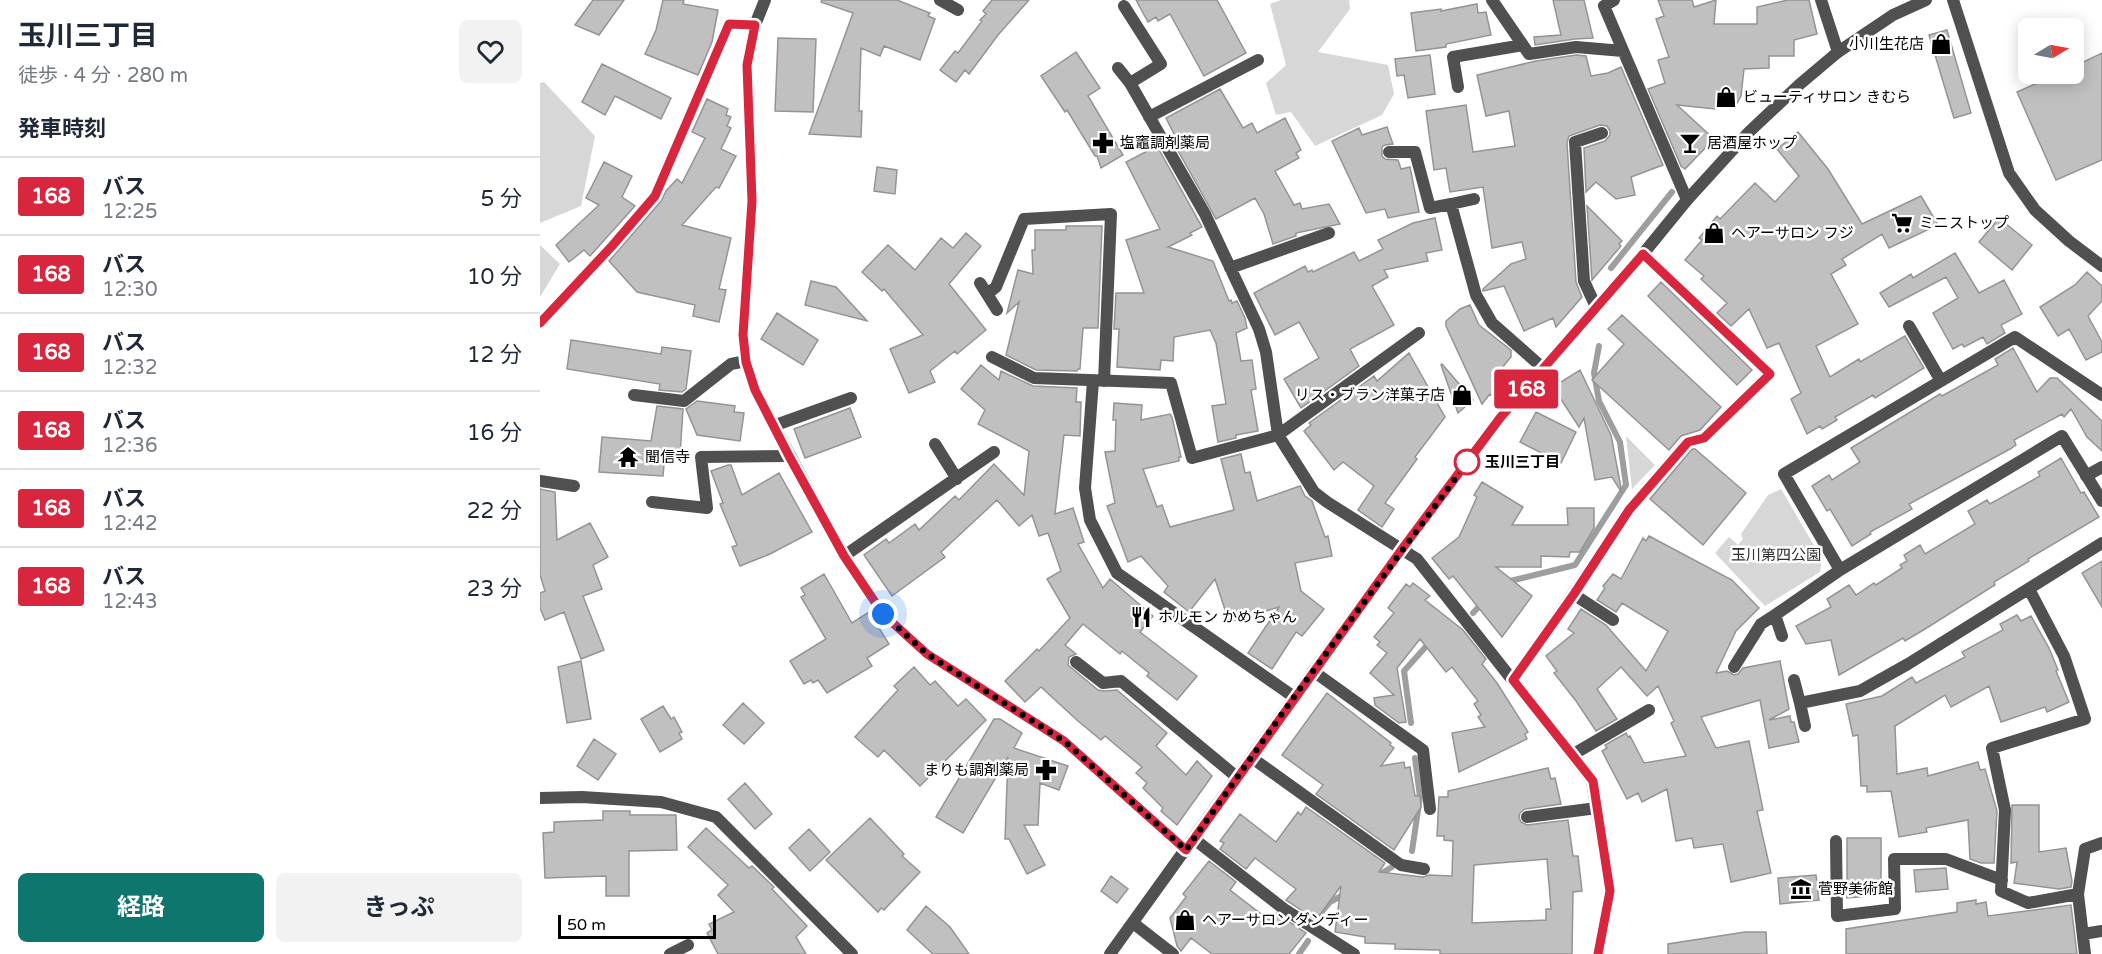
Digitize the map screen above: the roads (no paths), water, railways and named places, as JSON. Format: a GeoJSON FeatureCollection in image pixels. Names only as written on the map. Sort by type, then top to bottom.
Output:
{"type":"FeatureCollection","features":[{"type":"Feature","properties":{"kind":"street"},"geometry":{"type":"LineString","coordinates":[[765,0],[755,25],[747,65],[752,201],[743,335],[746,362],[755,390],[844,556],[883,614],[927,654],[1064,741],[1186,850]]}},
{"type":"Feature","properties":{"kind":"street"},"geometry":{"type":"LineString","coordinates":[[940,0],[958,10]]}},
{"type":"Feature","properties":{"kind":"street"},"geometry":{"type":"LineString","coordinates":[[1492,0],[1529,54],[1576,47],[1623,51]]}},
{"type":"Feature","properties":{"kind":"street"},"geometry":{"type":"LineString","coordinates":[[1614,0],[1604,6],[1687,200]]}},
{"type":"Feature","properties":{"kind":"street"},"geometry":{"type":"LineString","coordinates":[[1821,0],[1838,52]]}},
{"type":"Feature","properties":{"kind":"street"},"geometry":{"type":"LineString","coordinates":[[1110,954],[1294,697],[1500,418],[1687,200],[1749,132],[1838,52],[1893,15],[1926,0]]}},
{"type":"Feature","properties":{"kind":"street"},"geometry":{"type":"LineString","coordinates":[[1953,0],[2009,173],[2035,210],[2069,241],[2102,266]]}},
{"type":"Feature","properties":{"kind":"street"},"geometry":{"type":"LineString","coordinates":[[1124,6],[1161,64],[1130,83]]}},
{"type":"Feature","properties":{"kind":"street"},"geometry":{"type":"LineString","coordinates":[[540,323],[655,196],[729,24],[755,25]]}},
{"type":"Feature","properties":{"kind":"street"},"geometry":{"type":"LineString","coordinates":[[1458,87],[1453,57],[1523,45]]}},
{"type":"Feature","properties":{"kind":"street"},"geometry":{"type":"LineString","coordinates":[[1149,117],[1258,60]]}},
{"type":"Feature","properties":{"kind":"street"},"geometry":{"type":"LineString","coordinates":[[1118,69],[1130,83],[1205,214],[1259,329],[1266,352],[1278,435],[1314,492],[1417,560],[1593,781],[1610,891],[1598,954]]}},
{"type":"Feature","properties":{"kind":"street"},"geometry":{"type":"LineString","coordinates":[[1596,307],[1584,281],[1575,142],[1602,133]]}},
{"type":"Feature","properties":{"kind":"street"},"geometry":{"type":"LineString","coordinates":[[1389,152],[1415,152],[1430,208],[1474,199]]}},
{"type":"Feature","properties":{"kind":"street"},"geometry":{"type":"LineString","coordinates":[[1451,204],[1476,295],[1492,323],[1544,369]]}},
{"type":"Feature","properties":{"kind":"street"},"geometry":{"type":"LineString","coordinates":[[998,310],[983,288],[996,287],[1024,219],[1111,214],[1098,381],[1085,488],[1090,520],[1117,573],[1294,697]]}},
{"type":"Feature","properties":{"kind":"street"},"geometry":{"type":"LineString","coordinates":[[1230,268],[1329,233]]}},
{"type":"Feature","properties":{"kind":"street"},"geometry":{"type":"LineString","coordinates":[[1513,680],[1574,594],[1629,510],[1688,442],[1704,438],[1770,374],[1643,254]]}},
{"type":"Feature","properties":{"kind":"street"},"geometry":{"type":"LineString","coordinates":[[1909,326],[1941,381]]}},
{"type":"Feature","properties":{"kind":"street"},"geometry":{"type":"LineString","coordinates":[[992,357],[1034,378],[1171,383],[1192,458],[1278,435],[1419,333]]}},
{"type":"Feature","properties":{"kind":"street"},"geometry":{"type":"LineString","coordinates":[[1840,570],[1784,474],[2015,338],[2102,395]]}},
{"type":"Feature","properties":{"kind":"street"},"geometry":{"type":"LineString","coordinates":[[634,395],[684,401],[731,364],[746,362]]}},
{"type":"Feature","properties":{"kind":"street"},"geometry":{"type":"LineString","coordinates":[[773,426],[851,398]]}},
{"type":"Feature","properties":{"kind":"street"},"geometry":{"type":"LineString","coordinates":[[1734,667],[1761,624],[1840,570],[2062,436],[2102,501]]}},
{"type":"Feature","properties":{"kind":"street"},"geometry":{"type":"LineString","coordinates":[[935,444],[957,478]]}},
{"type":"Feature","properties":{"kind":"street"},"geometry":{"type":"LineString","coordinates":[[844,556],[994,452]]}},
{"type":"Feature","properties":{"kind":"street"},"geometry":{"type":"LineString","coordinates":[[652,502],[707,508],[701,457],[789,456]]}},
{"type":"Feature","properties":{"kind":"street"},"geometry":{"type":"LineString","coordinates":[[2086,476],[2102,467]]}},
{"type":"Feature","properties":{"kind":"street"},"geometry":{"type":"LineString","coordinates":[[540,481],[574,486]]}},
{"type":"Feature","properties":{"kind":"street"},"geometry":{"type":"LineString","coordinates":[[1800,703],[1860,691],[1908,664],[2102,543]]}},
{"type":"Feature","properties":{"kind":"street"},"geometry":{"type":"LineString","coordinates":[[2029,589],[2064,656],[2085,719],[1992,748],[2005,810],[2001,891],[2028,903],[2078,894]]}},
{"type":"Feature","properties":{"kind":"street"},"geometry":{"type":"LineString","coordinates":[[1574,594],[1613,620]]}},
{"type":"Feature","properties":{"kind":"street"},"geometry":{"type":"LineString","coordinates":[[1775,615],[1782,636]]}},
{"type":"Feature","properties":{"kind":"street"},"geometry":{"type":"LineString","coordinates":[[1076,662],[1103,683],[1121,681],[1238,778]]}},
{"type":"Feature","properties":{"kind":"street"},"geometry":{"type":"LineString","coordinates":[[1313,671],[1424,750],[1430,809]]}},
{"type":"Feature","properties":{"kind":"street"},"geometry":{"type":"LineString","coordinates":[[1794,680],[1805,726]]}},
{"type":"Feature","properties":{"kind":"street"},"geometry":{"type":"LineString","coordinates":[[1572,755],[1649,710]]}},
{"type":"Feature","properties":{"kind":"street"},"geometry":{"type":"LineString","coordinates":[[1252,758],[1401,865],[1424,870]]}},
{"type":"Feature","properties":{"kind":"street"},"geometry":{"type":"LineString","coordinates":[[540,798],[582,797],[660,802],[716,817],[852,954]]}},
{"type":"Feature","properties":{"kind":"street"},"geometry":{"type":"LineString","coordinates":[[1527,817],[1597,808]]}},
{"type":"Feature","properties":{"kind":"street"},"geometry":{"type":"LineString","coordinates":[[1194,839],[1284,909],[1354,954]]}},
{"type":"Feature","properties":{"kind":"street"},"geometry":{"type":"LineString","coordinates":[[1836,841],[1837,916],[1895,909],[1894,859],[1946,859],[2002,880]]}},
{"type":"Feature","properties":{"kind":"street"},"geometry":{"type":"LineString","coordinates":[[2085,954],[2078,894],[2085,849],[2102,843]]}},
{"type":"Feature","properties":{"kind":"street"},"geometry":{"type":"LineString","coordinates":[[1133,923],[1173,954]]}},
{"type":"Feature","properties":{"kind":"street"},"geometry":{"type":"LineString","coordinates":[[2083,934],[2102,932]]}},
{"type":"Feature","properties":{"kind":"street"},"geometry":{"type":"LineString","coordinates":[[670,954],[688,945]]}},
{"type":"Feature","properties":{"kind":"waterway"},"geometry":{"type":"LineString","coordinates":[[1611,268],[1672,192]]}},
{"type":"Feature","properties":{"kind":"waterway"},"geometry":{"type":"LineString","coordinates":[[1506,582],[1575,565],[1626,485],[1620,442],[1599,401],[1594,373],[1599,346]]}},
{"type":"Feature","properties":{"kind":"waterway"},"geometry":{"type":"LineString","coordinates":[[1473,613],[1483,602]]}},
{"type":"Feature","properties":{"kind":"waterway"},"geometry":{"type":"LineString","coordinates":[[1411,723],[1404,671],[1430,642]]}},
{"type":"Feature","properties":{"kind":"waterway"},"geometry":{"type":"LineString","coordinates":[[1412,851],[1420,797],[1415,758]]}},
{"type":"Feature","properties":{"kind":"waterway"},"geometry":{"type":"LineString","coordinates":[[1377,876],[1392,867]]}},
{"type":"Feature","properties":{"kind":"waterway"},"geometry":{"type":"LineString","coordinates":[[1318,916],[1330,902],[1345,894]]}},
{"type":"Feature","properties":{"kind":"waterway"},"geometry":{"type":"LineString","coordinates":[[1299,954],[1308,941]]}},
{"type":"Feature","properties":{"kind":"place","name":"小川生花店"},"geometry":{"type":"Point","coordinates":[1941,44]}},
{"type":"Feature","properties":{"kind":"place","name":"ビューティサロン きむら"},"geometry":{"type":"Point","coordinates":[1726,97]}},
{"type":"Feature","properties":{"kind":"place","name":"塩竈調剤薬局"},"geometry":{"type":"Point","coordinates":[1103,143]}},
{"type":"Feature","properties":{"kind":"place","name":"居酒屋ホップ"},"geometry":{"type":"Point","coordinates":[1690,143]}},
{"type":"Feature","properties":{"kind":"place","name":"ミニストップ"},"geometry":{"type":"Point","coordinates":[1902,223]}},
{"type":"Feature","properties":{"kind":"place","name":"ヘアーサロン フジ"},"geometry":{"type":"Point","coordinates":[1714,233]}},
{"type":"Feature","properties":{"kind":"place","name":"リス・ブラン洋菓子店"},"geometry":{"type":"Point","coordinates":[1462,395]}},
{"type":"Feature","properties":{"kind":"place","name":"聞信寺"},"geometry":{"type":"Point","coordinates":[628,457]}},
{"type":"Feature","properties":{"kind":"place","name":"玉川三丁目"},"geometry":{"type":"Point","coordinates":[1467,462]}},
{"type":"Feature","properties":{"kind":"place","name":"ホルモン かめちゃん"},"geometry":{"type":"Point","coordinates":[1141,617]}},
{"type":"Feature","properties":{"kind":"place","name":"まりも調剤薬局"},"geometry":{"type":"Point","coordinates":[1046,770]}},
{"type":"Feature","properties":{"kind":"place","name":"菅野美術館"},"geometry":{"type":"Point","coordinates":[1801,889]}},
{"type":"Feature","properties":{"kind":"place","name":"ヘアーサロン ダンディー"},"geometry":{"type":"Point","coordinates":[1185,920]}},
{"type":"Feature","properties":{"kind":"park label","name":"玉川第四公園"},"geometry":{"type":"Point","coordinates":[1776,555]}}]}
